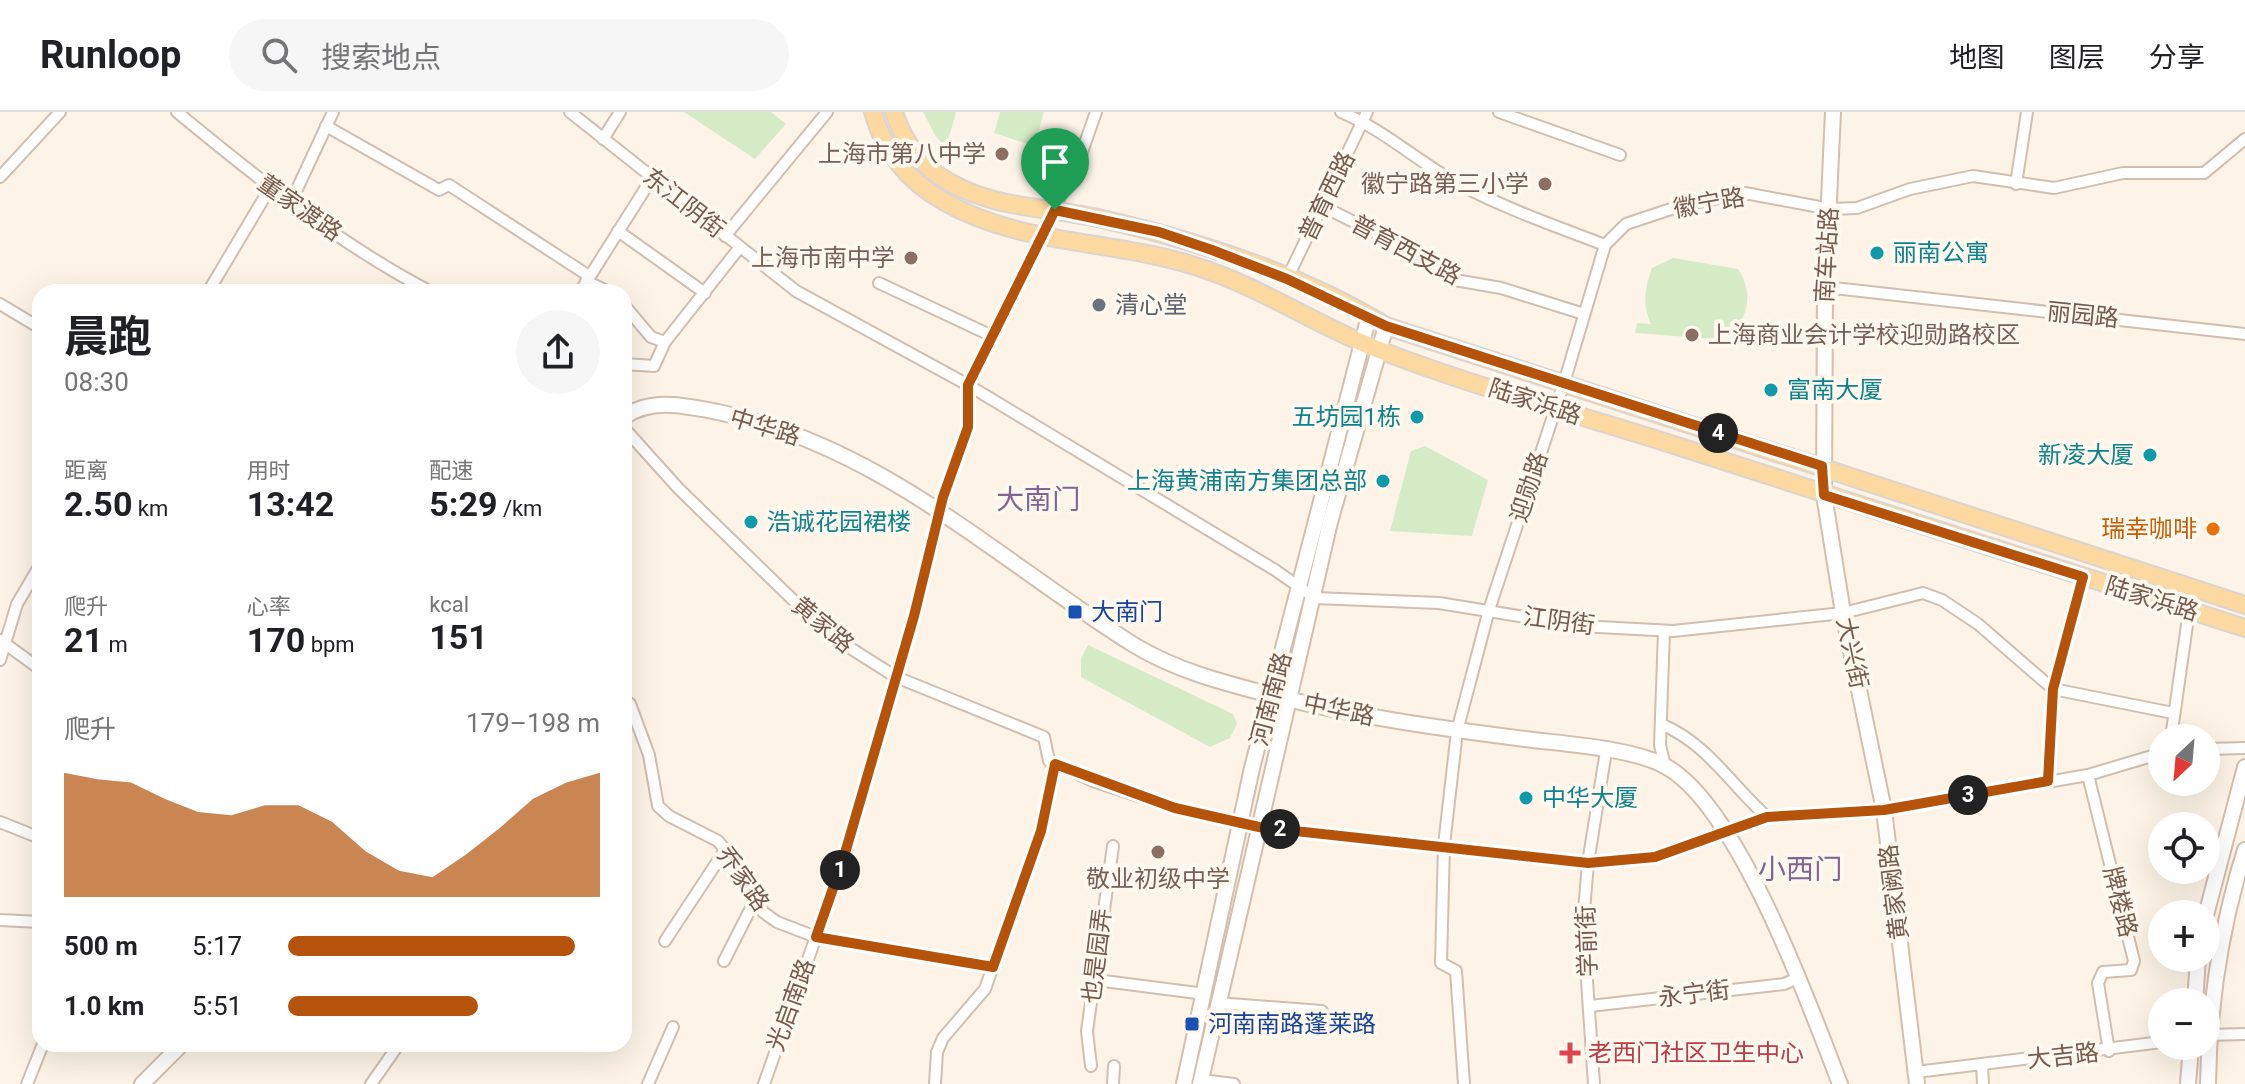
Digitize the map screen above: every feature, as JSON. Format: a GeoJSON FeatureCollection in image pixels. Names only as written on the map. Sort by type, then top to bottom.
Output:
{"type":"FeatureCollection","features":[{"type":"Feature","properties":{"kind":"main road","name":"陆家浜路"},"geometry":{"type":"LineString","coordinates":[[873,112],[879,134],[910,180],[946,203],[990,223],[1041,235],[1152,253],[1200,267],[1277,299],[1378,350],[1554,410],[2245,628]]}},
{"type":"Feature","properties":{"kind":"main road","name":"陆家浜路"},"geometry":{"type":"LineString","coordinates":[[894,112],[901,132],[925,166],[949,182],[994,203],[1055,210],[1159,232],[1287,279],[1386,326],[2245,605]]}},
{"type":"Feature","properties":{"kind":"street"},"geometry":{"type":"LineString","coordinates":[[0,177],[60,112]]}},
{"type":"Feature","properties":{"kind":"street","name":"董家渡路"},"geometry":{"type":"LineString","coordinates":[[177,112],[270,188],[388,270],[415,284]]}},
{"type":"Feature","properties":{"kind":"street"},"geometry":{"type":"LineString","coordinates":[[291,202],[333,112]]}},
{"type":"Feature","properties":{"kind":"street","name":"东江阴街"},"geometry":{"type":"LineString","coordinates":[[570,112],[796,291],[968,385]]}},
{"type":"Feature","properties":{"kind":"street"},"geometry":{"type":"LineString","coordinates":[[603,139],[620,112]]}},
{"type":"Feature","properties":{"kind":"street"},"geometry":{"type":"LineString","coordinates":[[725,236],[827,112]]}},
{"type":"Feature","properties":{"kind":"street"},"geometry":{"type":"LineString","coordinates":[[968,385],[990,335],[1055,210],[1082,152],[1096,112]]}},
{"type":"Feature","properties":{"kind":"street"},"geometry":{"type":"LineString","coordinates":[[1341,112],[1365,116],[1455,182],[1509,208],[1605,245]]}},
{"type":"Feature","properties":{"kind":"street"},"geometry":{"type":"LineString","coordinates":[[1499,112],[1620,155]]}},
{"type":"Feature","properties":{"kind":"street","name":"南车站路"},"geometry":{"type":"LineString","coordinates":[[1824,495],[1825,287],[1833,112]]}},
{"type":"Feature","properties":{"kind":"street"},"geometry":{"type":"LineString","coordinates":[[2016,184],[2027,112]]}},
{"type":"Feature","properties":{"kind":"street","name":"普育西路"},"geometry":{"type":"LineString","coordinates":[[1287,279],[1365,116]]}},
{"type":"Feature","properties":{"kind":"street"},"geometry":{"type":"LineString","coordinates":[[326,126],[439,190],[449,185],[596,284]]}},
{"type":"Feature","properties":{"kind":"street","name":"徽宁路"},"geometry":{"type":"LineString","coordinates":[[1605,245],[1626,224],[1680,206],[1745,193],[1830,209],[1857,208],[1910,189],[1973,176],[2054,188],[2123,173],[2204,173],[2245,139]]}},
{"type":"Feature","properties":{"kind":"street"},"geometry":{"type":"LineString","coordinates":[[584,284],[652,178]]}},
{"type":"Feature","properties":{"kind":"street"},"geometry":{"type":"LineString","coordinates":[[213,284],[270,188]]}},
{"type":"Feature","properties":{"kind":"street","name":"普育西支路"},"geometry":{"type":"LineString","coordinates":[[1322,206],[1426,258],[1439,272],[1455,280],[1501,288],[1584,314]]}},
{"type":"Feature","properties":{"kind":"street"},"geometry":{"type":"LineString","coordinates":[[618,231],[705,293]]}},
{"type":"Feature","properties":{"kind":"street","name":"迎勋路"},"geometry":{"type":"LineString","coordinates":[[1464,1084],[1456,971],[1441,963],[1444,845],[1457,731],[1489,610],[1564,383],[1605,245]]}},
{"type":"Feature","properties":{"kind":"street"},"geometry":{"type":"LineString","coordinates":[[632,365],[654,366],[665,342],[740,247]]}},
{"type":"Feature","properties":{"kind":"street"},"geometry":{"type":"LineString","coordinates":[[879,283],[990,335]]}},
{"type":"Feature","properties":{"kind":"street","name":"丽园路"},"geometry":{"type":"LineString","coordinates":[[1825,287],[2245,334]]}},
{"type":"Feature","properties":{"kind":"street"},"geometry":{"type":"LineString","coordinates":[[0,304],[32,323]]}},
{"type":"Feature","properties":{"kind":"street"},"geometry":{"type":"LineString","coordinates":[[632,314],[651,337],[665,342]]}},
{"type":"Feature","properties":{"kind":"street","name":"河南南路"},"geometry":{"type":"LineString","coordinates":[[1184,1084],[1259,827],[1298,588],[1369,316]]}},
{"type":"Feature","properties":{"kind":"street","name":"河南南路"},"geometry":{"type":"LineString","coordinates":[[1201,1082],[1211,998],[1241,822],[1315,598],[1330,522],[1386,326]]}},
{"type":"Feature","properties":{"kind":"street","name":"光启南路"},"geometry":{"type":"LineString","coordinates":[[764,1084],[843,860],[955,457],[968,427],[968,385]]}},
{"type":"Feature","properties":{"kind":"street","name":"江阴街"},"geometry":{"type":"LineString","coordinates":[[968,385],[1275,570],[1315,598],[1413,601],[1580,626],[1664,631],[1843,613],[1923,593],[1942,600],[1978,624],[2053,689],[2173,713]]}},
{"type":"Feature","properties":{"kind":"street","name":"中华路"},"geometry":{"type":"LineString","coordinates":[[632,411],[659,403],[761,421],[814,442],[896,483],[941,511],[1134,645],[1206,678],[1280,697],[1457,731],[1606,751],[1665,766],[1690,785],[1727,830],[1798,978],[1840,1084]]}},
{"type":"Feature","properties":{"kind":"street","name":"黄家路"},"geometry":{"type":"LineString","coordinates":[[632,437],[701,511],[828,634],[896,677],[1044,737],[1049,761],[1055,764]]}},
{"type":"Feature","properties":{"kind":"street","name":"大兴街"},"geometry":{"type":"LineString","coordinates":[[1824,495],[1843,613],[1884,810]]}},
{"type":"Feature","properties":{"kind":"street"},"geometry":{"type":"LineString","coordinates":[[2048,781],[2053,689],[2083,577]]}},
{"type":"Feature","properties":{"kind":"street"},"geometry":{"type":"LineString","coordinates":[[0,660],[17,604],[32,579]]}},
{"type":"Feature","properties":{"kind":"street"},"geometry":{"type":"LineString","coordinates":[[2172,724],[2189,611]]}},
{"type":"Feature","properties":{"kind":"street"},"geometry":{"type":"LineString","coordinates":[[1664,631],[1661,724],[1665,766]]}},
{"type":"Feature","properties":{"kind":"street"},"geometry":{"type":"LineString","coordinates":[[3,642],[32,663]]}},
{"type":"Feature","properties":{"kind":"street","name":"乔家路"},"geometry":{"type":"LineString","coordinates":[[632,709],[649,755],[658,806],[669,816],[718,841],[763,912],[777,922],[816,937],[993,967]]}},
{"type":"Feature","properties":{"kind":"street"},"geometry":{"type":"LineString","coordinates":[[1661,724],[1677,731],[1718,762],[1767,817]]}},
{"type":"Feature","properties":{"kind":"street"},"geometry":{"type":"LineString","coordinates":[[2220,749],[2245,748]]}},
{"type":"Feature","properties":{"kind":"street","name":"学前街"},"geometry":{"type":"LineString","coordinates":[[1594,1084],[1583,922],[1588,863],[1606,751]]}},
{"type":"Feature","properties":{"kind":"street"},"geometry":{"type":"LineString","coordinates":[[1884,810],[2088,775],[2148,757]]}},
{"type":"Feature","properties":{"kind":"street"},"geometry":{"type":"LineString","coordinates":[[935,1084],[937,1052],[943,1038],[985,989],[1041,831],[1055,764]]}},
{"type":"Feature","properties":{"kind":"street","name":"黄家阙路"},"geometry":{"type":"LineString","coordinates":[[1055,764],[1175,808],[1259,827],[1588,863],[1655,857],[1767,817],[1884,810],[1916,1078]]}},
{"type":"Feature","properties":{"kind":"street"},"geometry":{"type":"LineString","coordinates":[[2210,900],[2245,767]]}},
{"type":"Feature","properties":{"kind":"street","name":"牌楼路"},"geometry":{"type":"LineString","coordinates":[[2088,775],[2134,961],[2131,970],[2103,972],[2098,983],[2109,1051]]}},
{"type":"Feature","properties":{"kind":"street"},"geometry":{"type":"LineString","coordinates":[[0,822],[32,835]]}},
{"type":"Feature","properties":{"kind":"street","name":"也是园弄"},"geometry":{"type":"LineString","coordinates":[[1091,1066],[1087,1031],[1113,846]]}},
{"type":"Feature","properties":{"kind":"street"},"geometry":{"type":"LineString","coordinates":[[665,941],[725,850]]}},
{"type":"Feature","properties":{"kind":"street"},"geometry":{"type":"LineString","coordinates":[[2214,988],[2220,947],[2245,850]]}},
{"type":"Feature","properties":{"kind":"street"},"geometry":{"type":"LineString","coordinates":[[724,961],[755,900]]}},
{"type":"Feature","properties":{"kind":"street"},"geometry":{"type":"LineString","coordinates":[[0,920],[32,922]]}},
{"type":"Feature","properties":{"kind":"street","name":"永宁街"},"geometry":{"type":"LineString","coordinates":[[1590,1006],[1784,984],[1798,978]]}},
{"type":"Feature","properties":{"kind":"street"},"geometry":{"type":"LineString","coordinates":[[1096,980],[1322,1011]]}},
{"type":"Feature","properties":{"kind":"street"},"geometry":{"type":"LineString","coordinates":[[648,1084],[673,1027]]}},
{"type":"Feature","properties":{"kind":"street"},"geometry":{"type":"LineString","coordinates":[[2220,1035],[2245,1034]]}},
{"type":"Feature","properties":{"kind":"street","name":"大吉路"},"geometry":{"type":"LineString","coordinates":[[1916,1078],[1982,1065],[2148,1044]]}},
{"type":"Feature","properties":{"kind":"street"},"geometry":{"type":"LineString","coordinates":[[27,1084],[40,1052]]}},
{"type":"Feature","properties":{"kind":"street"},"geometry":{"type":"LineString","coordinates":[[142,1084],[174,1052]]}},
{"type":"Feature","properties":{"kind":"street"},"geometry":{"type":"LineString","coordinates":[[371,1084],[393,1052]]}},
{"type":"Feature","properties":{"kind":"street"},"geometry":{"type":"LineString","coordinates":[[2188,1084],[2190,1060]]}},
{"type":"Feature","properties":{"kind":"street"},"geometry":{"type":"LineString","coordinates":[[2208,1060],[2208,1084]]}},
{"type":"Feature","properties":{"kind":"street"},"geometry":{"type":"LineString","coordinates":[[1982,1065],[1983,1084]]}},
{"type":"Feature","properties":{"kind":"street"},"geometry":{"type":"LineString","coordinates":[[1113,1084],[1114,1066]]}},
{"type":"Feature","properties":{"kind":"street"},"geometry":{"type":"LineString","coordinates":[[1201,1082],[1234,1084]]}},
{"type":"Feature","properties":{"kind":"green space"},"geometry":{"type":"Polygon","coordinates":[[[684,112],[771,112],[786,124],[755,159],[684,112]]]}},
{"type":"Feature","properties":{"kind":"green space"},"geometry":{"type":"Polygon","coordinates":[[[923,112],[956,112],[946,148],[935,135],[923,112]]]}},
{"type":"Feature","properties":{"kind":"green space"},"geometry":{"type":"Polygon","coordinates":[[[1000,112],[1044,112],[1034,146],[994,133],[1000,112]]]}},
{"type":"Feature","properties":{"kind":"green space"},"geometry":{"type":"Polygon","coordinates":[[[1673,258],[1738,269],[1745,284],[1747,300],[1737,330],[1715,339],[1635,333],[1637,323],[1651,324],[1646,296],[1652,268],[1673,258]]]}},
{"type":"Feature","properties":{"kind":"green space"},"geometry":{"type":"Polygon","coordinates":[[[1425,446],[1488,480],[1472,536],[1390,531],[1411,451],[1425,446]]]}},
{"type":"Feature","properties":{"kind":"green space"},"geometry":{"type":"Polygon","coordinates":[[[1088,645],[1233,714],[1237,724],[1230,738],[1210,747],[1081,677],[1081,658],[1088,645]]]}},
{"type":"Feature","properties":{"kind":"place","name":"上海市第八中学"},"geometry":{"type":"Point","coordinates":[1002,154]}},
{"type":"Feature","properties":{"kind":"place","name":"徽宁路第三小学"},"geometry":{"type":"Point","coordinates":[1545,184]}},
{"type":"Feature","properties":{"kind":"place","name":"丽南公寓"},"geometry":{"type":"Point","coordinates":[1877,253]}},
{"type":"Feature","properties":{"kind":"place","name":"上海市南中学"},"geometry":{"type":"Point","coordinates":[911,258]}},
{"type":"Feature","properties":{"kind":"place","name":"清心堂"},"geometry":{"type":"Point","coordinates":[1099,305]}},
{"type":"Feature","properties":{"kind":"place","name":"上海商业会计学校迎勋路校区"},"geometry":{"type":"Point","coordinates":[1692,335]}},
{"type":"Feature","properties":{"kind":"place","name":"富南大厦"},"geometry":{"type":"Point","coordinates":[1771,390]}},
{"type":"Feature","properties":{"kind":"place","name":"五坊园1栋"},"geometry":{"type":"Point","coordinates":[1417,417]}},
{"type":"Feature","properties":{"kind":"place","name":"新凌大厦"},"geometry":{"type":"Point","coordinates":[2150,455]}},
{"type":"Feature","properties":{"kind":"place","name":"上海黄浦南方集团总部"},"geometry":{"type":"Point","coordinates":[1383,481]}},
{"type":"Feature","properties":{"kind":"place","name":"浩诚花园裙楼"},"geometry":{"type":"Point","coordinates":[751,522]}},
{"type":"Feature","properties":{"kind":"place","name":"瑞幸咖啡"},"geometry":{"type":"Point","coordinates":[2213,529]}},
{"type":"Feature","properties":{"kind":"place","name":"大南门"},"geometry":{"type":"Point","coordinates":[1075,612]}},
{"type":"Feature","properties":{"kind":"place","name":"中华大厦"},"geometry":{"type":"Point","coordinates":[1526,798]}},
{"type":"Feature","properties":{"kind":"place","name":"敬业初级中学"},"geometry":{"type":"Point","coordinates":[1158,852]}},
{"type":"Feature","properties":{"kind":"place","name":"河南南路蓬莱路"},"geometry":{"type":"Point","coordinates":[1192,1024]}},
{"type":"Feature","properties":{"kind":"place","name":"老西门社区卫生中心"},"geometry":{"type":"Point","coordinates":[1570,1053]}},
{"type":"Feature","properties":{"kind":"district","name":"大南门"},"geometry":{"type":"Point","coordinates":[1038,499]}},
{"type":"Feature","properties":{"kind":"district","name":"小西门"},"geometry":{"type":"Point","coordinates":[1800,869]}},
{"type":"Feature","properties":{"kind":"route"},"geometry":{"type":"LineString","coordinates":[[1055,210],[1159,232],[1287,279],[1386,326],[1822,466],[1824,495],[2083,577],[2053,689],[2048,781],[1884,810],[1767,817],[1655,857],[1588,863],[1259,827],[1175,808],[1093,781],[1055,764],[1035,852],[993,967],[816,937],[843,860],[914,616],[943,497],[968,427],[968,385],[990,335],[1055,210]]}}]}
